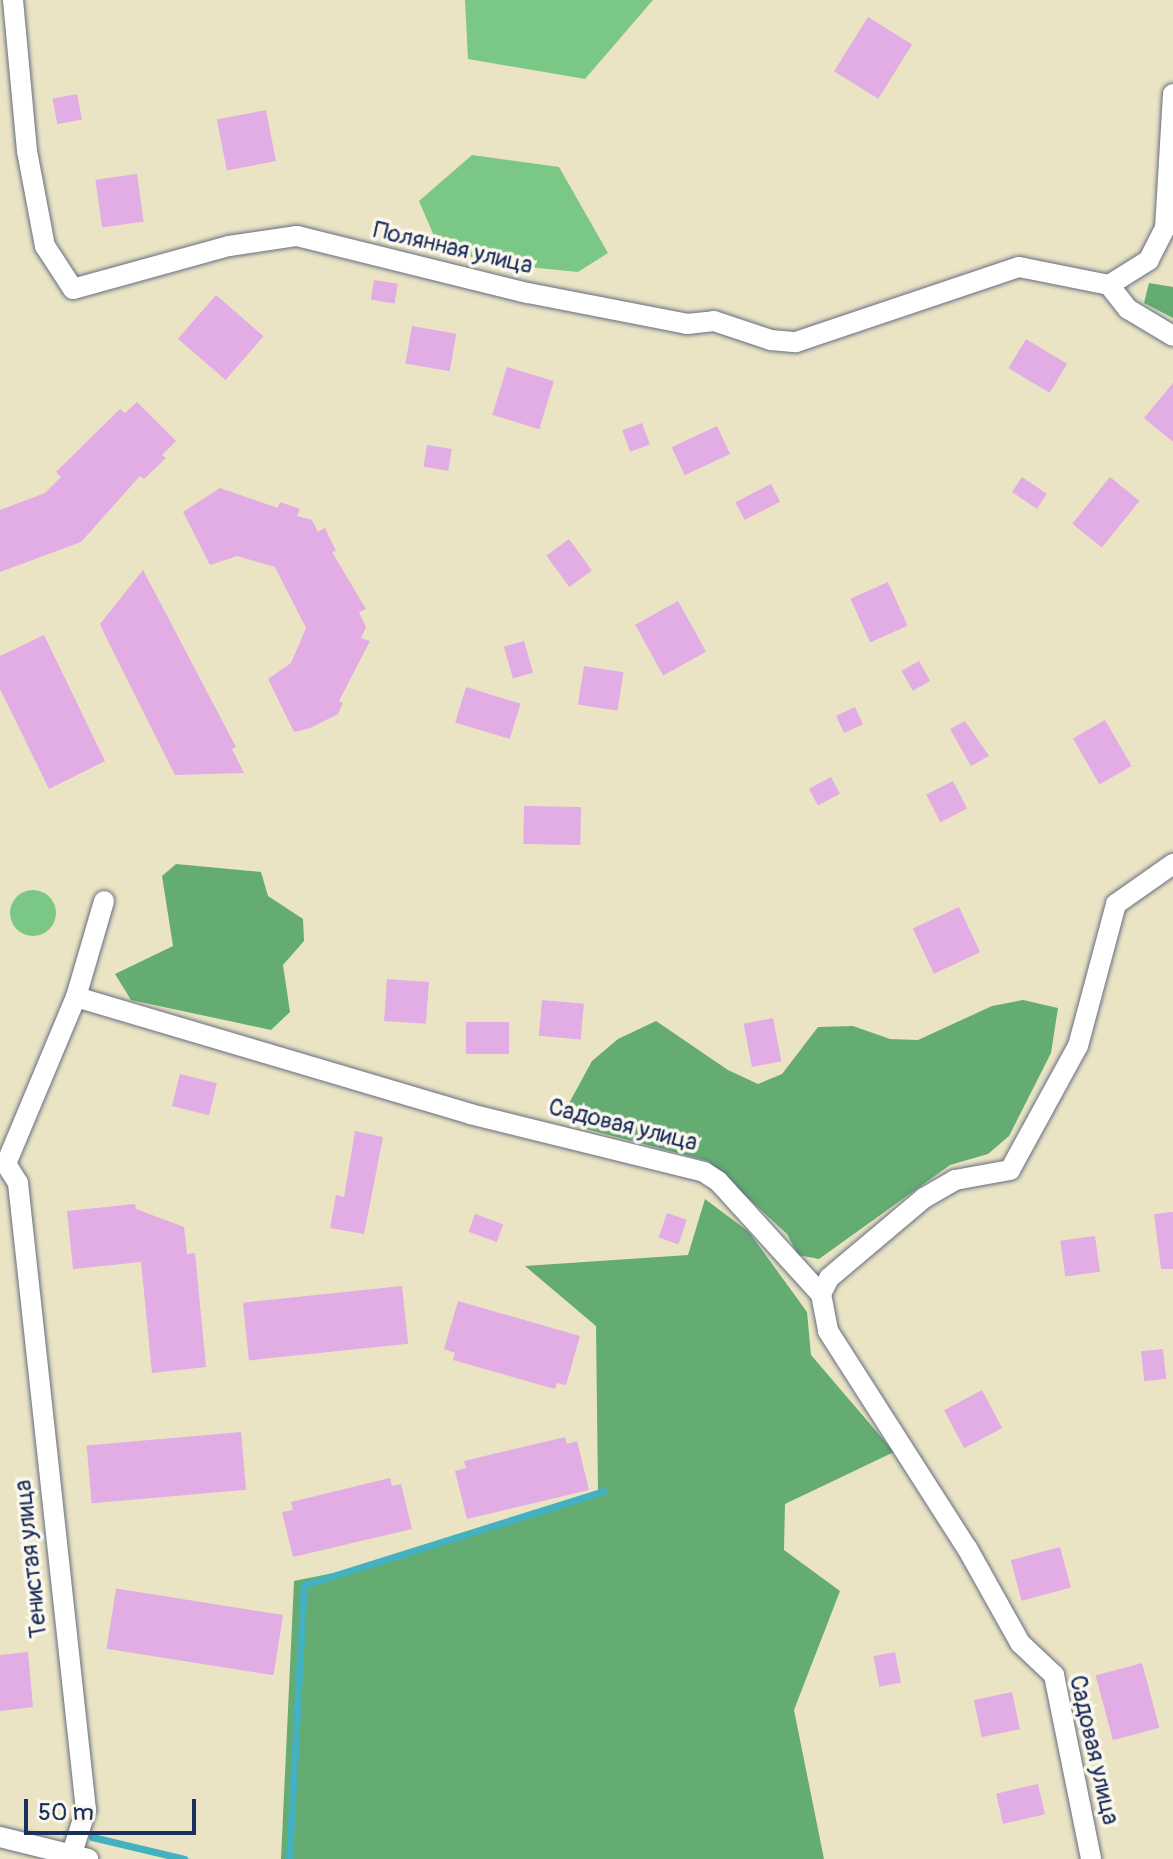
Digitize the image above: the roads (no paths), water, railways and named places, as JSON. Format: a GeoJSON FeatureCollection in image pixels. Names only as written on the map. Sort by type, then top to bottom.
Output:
{"type":"FeatureCollection","features":[{"type":"Feature","properties":{"kind":"street","name":"Полянная улица"},"geometry":{"type":"LineString","coordinates":[[13,0],[27,151],[45,246],[73,289],[229,246],[297,236],[528,293],[687,324],[714,321],[771,340],[796,342],[1019,267],[1109,285]]}},
{"type":"Feature","properties":{"kind":"street"},"geometry":{"type":"LineString","coordinates":[[1173,94],[1165,228],[1149,260],[1109,285],[1128,309],[1173,336]]}},
{"type":"Feature","properties":{"kind":"street"},"geometry":{"type":"LineString","coordinates":[[821,1294],[829,1278],[924,1198],[955,1180],[1010,1170],[1078,1046],[1116,904],[1173,864]]}},
{"type":"Feature","properties":{"kind":"street"},"geometry":{"type":"LineString","coordinates":[[76,997],[104,901]]}},
{"type":"Feature","properties":{"kind":"street","name":"Садовая улица"},"geometry":{"type":"LineString","coordinates":[[76,997],[470,1114],[704,1172],[821,1294],[828,1331],[967,1548],[1020,1643],[1054,1675],[1091,1859]]}},
{"type":"Feature","properties":{"kind":"street","name":"Тенистая улица"},"geometry":{"type":"LineString","coordinates":[[76,997],[6,1164],[18,1183],[86,1810],[77,1857]]}},
{"type":"Feature","properties":{"kind":"street"},"geometry":{"type":"LineString","coordinates":[[0,1837],[77,1857]]}},
{"type":"Feature","properties":{"kind":"waterway"},"geometry":{"type":"LineString","coordinates":[[289,1859],[304,1585],[604,1491]]}},
{"type":"Feature","properties":{"kind":"waterway"},"geometry":{"type":"LineString","coordinates":[[92,1837],[184,1859]]}}]}
